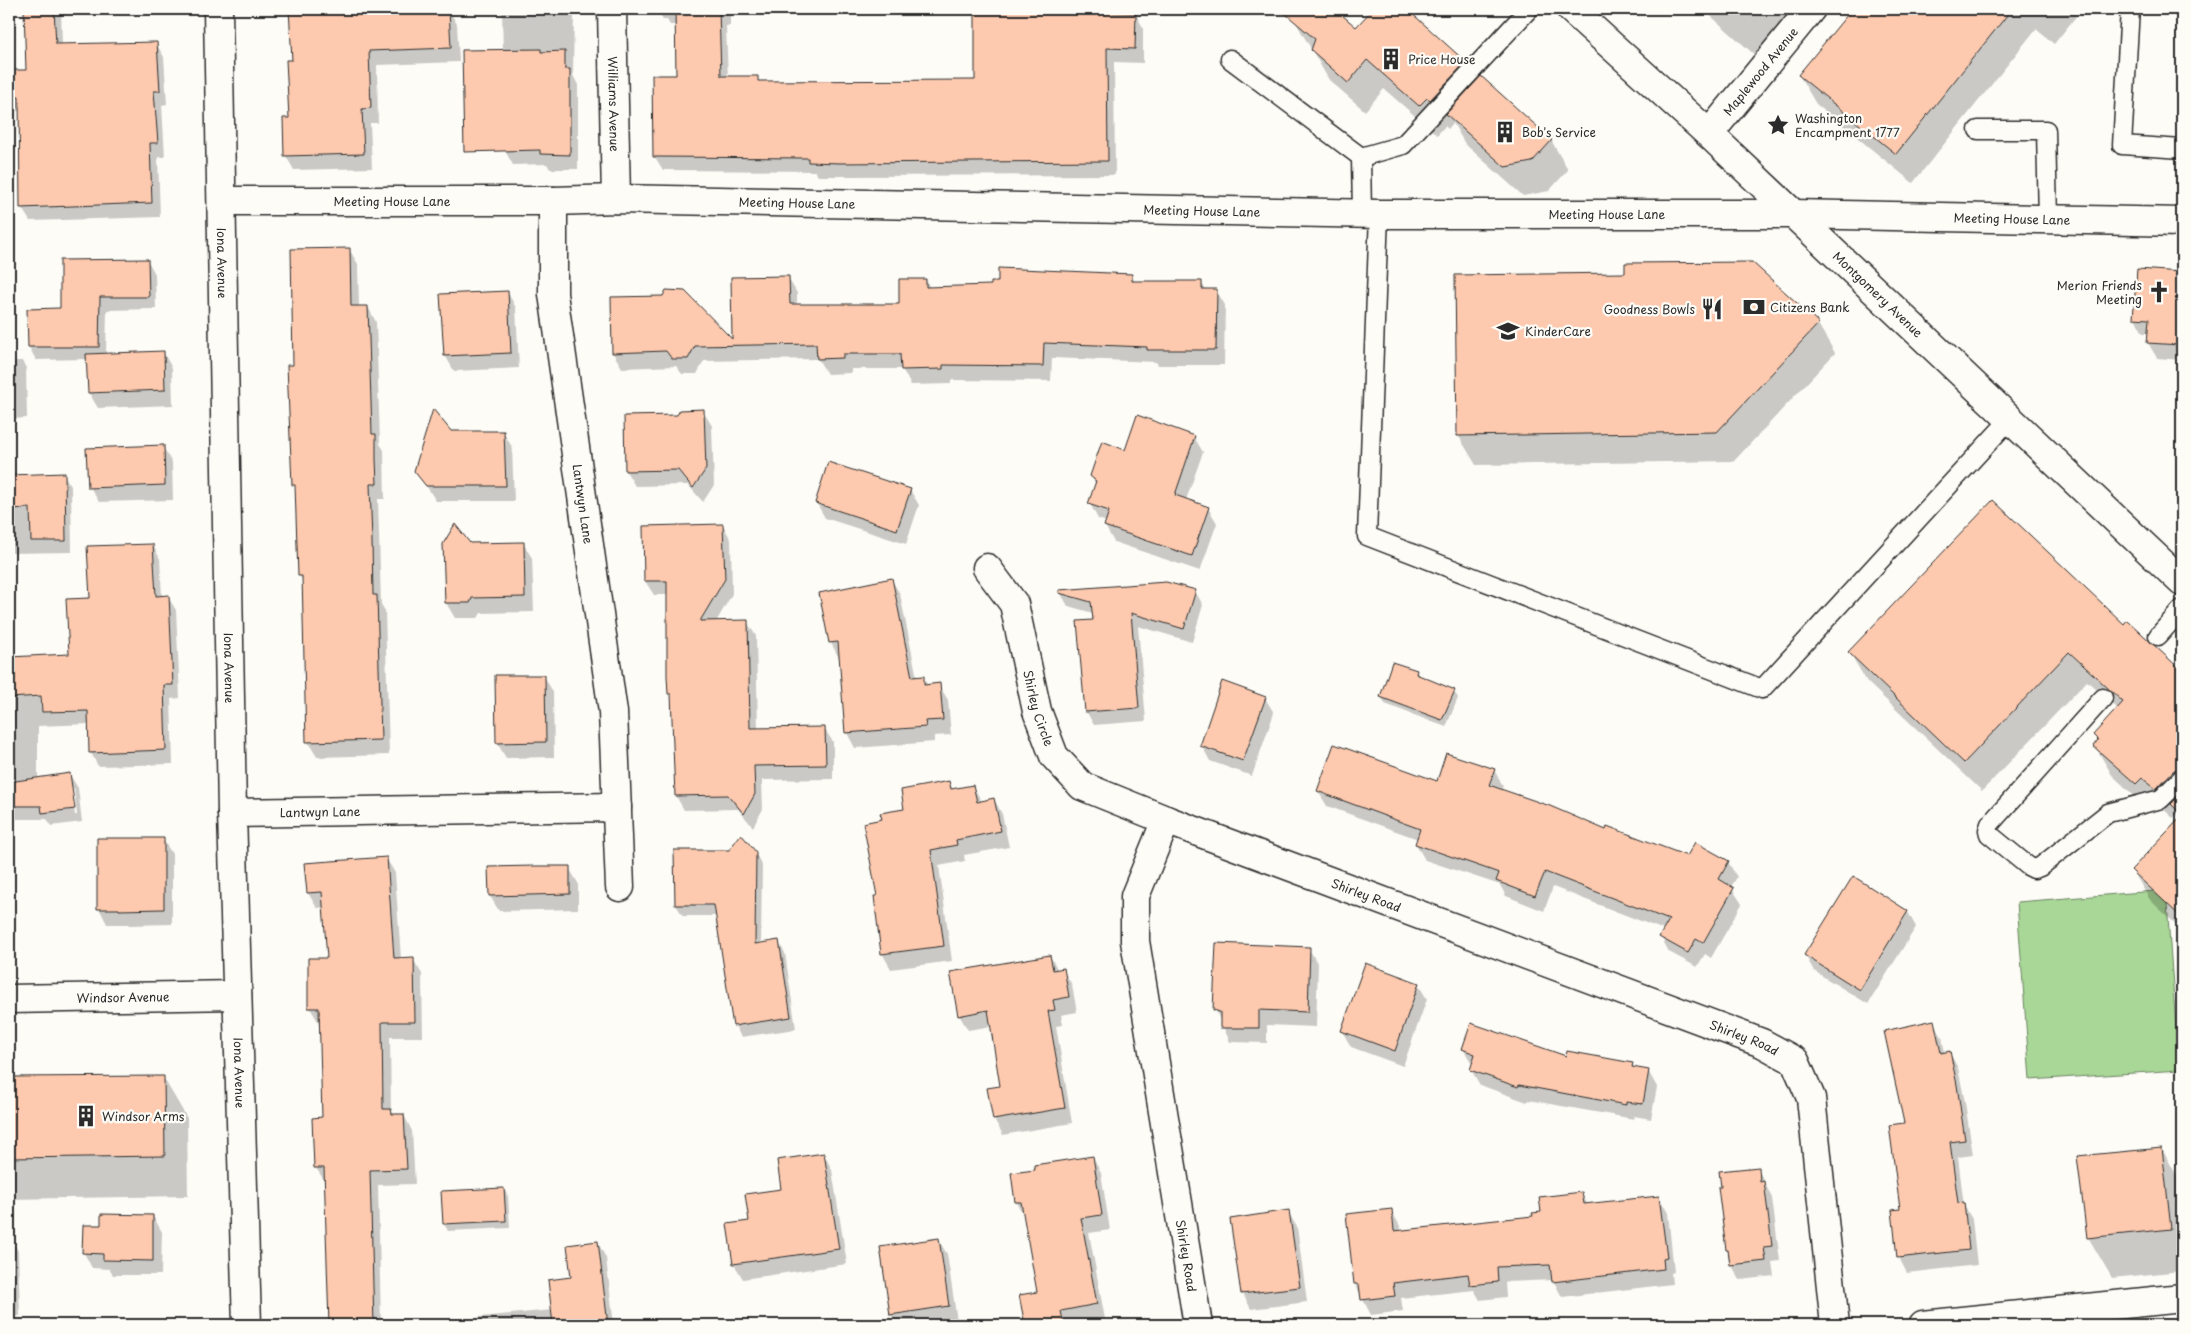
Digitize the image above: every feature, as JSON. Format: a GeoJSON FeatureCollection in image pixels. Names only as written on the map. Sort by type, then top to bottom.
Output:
{"type":"FeatureCollection","features":[{"type":"Feature","properties":{"kind":"street","name":"Iona Avenue"},"geometry":{"type":"LineString","coordinates":[[218,9],[232,813],[247,1325]]}},
{"type":"Feature","properties":{"kind":"street","name":"Williams Avenue"},"geometry":{"type":"LineString","coordinates":[[612,9],[616,199]]}},
{"type":"Feature","properties":{"kind":"street","name":"Montgomery Avenue"},"geometry":{"type":"LineString","coordinates":[[1572,9],[1709,134],[2182,582]]}},
{"type":"Feature","properties":{"kind":"street","name":"Maplewood Avenue"},"geometry":{"type":"LineString","coordinates":[[1709,134],[1811,9]]}},
{"type":"Feature","properties":{"kind":"street","name":"Meeting House Lane"},"geometry":{"type":"LineString","coordinates":[[222,201],[553,201],[616,199],[1371,214],[1793,214],[2182,222]]}},
{"type":"Feature","properties":{"kind":"street","name":"Lantwyn Lane"},"geometry":{"type":"LineString","coordinates":[[553,201],[553,294],[613,712],[620,887]]}},
{"type":"Feature","properties":{"kind":"street","name":"Shirley Circle"},"geometry":{"type":"LineString","coordinates":[[987,568],[1014,604],[1038,711],[1054,756],[1082,786],[1166,820]]}},
{"type":"Feature","properties":{"kind":"street","name":"Lantwyn Lane"},"geometry":{"type":"LineString","coordinates":[[232,813],[617,807]]}},
{"type":"Feature","properties":{"kind":"street","name":"Shirley Road"},"geometry":{"type":"LineString","coordinates":[[1198,1325],[1135,941],[1135,896],[1166,820],[1762,1043],[1795,1061],[1811,1098],[1834,1325]]}},
{"type":"Feature","properties":{"kind":"street","name":"Windsor Avenue"},"geometry":{"type":"LineString","coordinates":[[9,999],[237,995]]}},
{"type":"Feature","properties":{"kind":"street"},"geometry":{"type":"LineString","coordinates":[[1923,1325],[2062,1319],[2182,1298]]}},
{"type":"Feature","properties":{"kind":"lane"},"geometry":{"type":"LineString","coordinates":[[1361,157],[1403,145],[1529,9]]}},
{"type":"Feature","properties":{"kind":"lane"},"geometry":{"type":"LineString","coordinates":[[2130,9],[2122,145],[2182,149]]}},
{"type":"Feature","properties":{"kind":"lane"},"geometry":{"type":"LineString","coordinates":[[1230,59],[1361,157],[1371,214],[1367,536],[1762,689],[2010,419]]}},
{"type":"Feature","properties":{"kind":"lane"},"geometry":{"type":"LineString","coordinates":[[1978,130],[2046,130],[2048,220]]}},
{"type":"Feature","properties":{"kind":"lane"},"geometry":{"type":"LineString","coordinates":[[2158,636],[2182,609]]}},
{"type":"Feature","properties":{"kind":"lane"},"geometry":{"type":"LineString","coordinates":[[2103,698],[1990,824],[1989,834],[2034,869],[2040,867],[2108,813],[2154,802],[2166,794],[2182,778]]}},
{"type":"Feature","properties":{"kind":"green space"},"geometry":{"type":"Polygon","coordinates":[[[2155,891],[2167,903],[2179,1070],[2030,1080],[2017,902],[2155,891]]]}},
{"type":"Feature","properties":{"kind":"building"},"geometry":{"type":"Polygon","coordinates":[[[24,9],[54,9],[56,44],[157,42],[160,91],[154,91],[158,143],[150,143],[152,203],[20,208],[19,97],[9,97],[9,70],[26,70],[24,9]]]}},
{"type":"Feature","properties":{"kind":"building"},"geometry":{"type":"Polygon","coordinates":[[[289,9],[370,9],[370,11],[449,9],[451,48],[369,51],[371,108],[362,109],[364,154],[284,156],[283,118],[289,118],[286,60],[292,60],[289,9]]]}},
{"type":"Feature","properties":{"kind":"building"},"geometry":{"type":"Polygon","coordinates":[[[675,9],[719,9],[721,76],[758,76],[758,81],[975,80],[975,9],[1070,9],[1070,11],[1136,13],[1135,49],[1107,48],[1108,161],[840,163],[808,162],[808,158],[653,157],[652,75],[676,75],[675,9]]]}},
{"type":"Feature","properties":{"kind":"building","name":"Price House"},"geometry":{"type":"Polygon","coordinates":[[[1280,9],[1335,9],[1356,27],[1373,9],[1407,9],[1466,62],[1430,100],[1427,98],[1419,106],[1367,60],[1348,83],[1311,50],[1315,39],[1280,9]]]}},
{"type":"Feature","properties":{"kind":"building"},"geometry":{"type":"Polygon","coordinates":[[[1852,9],[2012,9],[1896,154],[1798,75],[1852,9]]]}},
{"type":"Feature","properties":{"kind":"building"},"geometry":{"type":"Polygon","coordinates":[[[541,49],[541,52],[565,51],[565,69],[570,69],[570,155],[540,154],[540,150],[464,152],[462,50],[541,49]]]}},
{"type":"Feature","properties":{"kind":"building","name":"Bob's Service"},"geometry":{"type":"Polygon","coordinates":[[[1481,76],[1552,140],[1532,162],[1505,167],[1446,114],[1481,76]]]}},
{"type":"Feature","properties":{"kind":"building"},"geometry":{"type":"Polygon","coordinates":[[[350,248],[351,306],[368,306],[372,434],[376,434],[377,484],[370,484],[373,595],[377,595],[381,740],[306,742],[302,576],[298,576],[295,485],[292,485],[287,365],[293,365],[291,249],[350,248]]]}},
{"type":"Feature","properties":{"kind":"building"},"geometry":{"type":"Polygon","coordinates":[[[148,259],[149,297],[100,297],[99,347],[28,347],[27,309],[60,308],[60,260],[148,259]]]}},
{"type":"Feature","properties":{"kind":"building"},"geometry":{"type":"Polygon","coordinates":[[[1752,262],[1819,323],[1717,432],[1457,436],[1455,275],[1625,273],[1625,263],[1752,262]]]}},
{"type":"Feature","properties":{"kind":"building"},"geometry":{"type":"Polygon","coordinates":[[[998,268],[1132,274],[1132,281],[1202,281],[1202,289],[1217,289],[1216,350],[1147,350],[1147,347],[1044,343],[1043,366],[943,365],[943,369],[901,370],[900,354],[843,354],[843,358],[817,359],[816,344],[695,346],[688,359],[672,359],[666,351],[612,353],[611,297],[663,296],[666,290],[685,291],[732,339],[731,277],[789,276],[790,304],[899,304],[899,279],[926,279],[926,287],[991,285],[991,282],[998,282],[998,268]]]}},
{"type":"Feature","properties":{"kind":"building","name":"Merion Friends Meeting"},"geometry":{"type":"Polygon","coordinates":[[[2137,269],[2182,272],[2180,345],[2147,343],[2149,319],[2133,318],[2137,269]]]}},
{"type":"Feature","properties":{"kind":"building"},"geometry":{"type":"Polygon","coordinates":[[[508,291],[511,353],[444,356],[440,294],[508,291]]]}},
{"type":"Feature","properties":{"kind":"building"},"geometry":{"type":"Polygon","coordinates":[[[164,351],[165,390],[88,393],[86,354],[164,351]]]}},
{"type":"Feature","properties":{"kind":"building"},"geometry":{"type":"Polygon","coordinates":[[[433,409],[451,431],[504,431],[506,486],[426,486],[414,471],[433,409]]]}},
{"type":"Feature","properties":{"kind":"building"},"geometry":{"type":"Polygon","coordinates":[[[704,409],[706,469],[693,488],[678,470],[625,471],[624,416],[677,415],[680,410],[704,409]]]}},
{"type":"Feature","properties":{"kind":"building"},"geometry":{"type":"Polygon","coordinates":[[[1137,415],[1195,436],[1175,495],[1209,507],[1192,556],[1104,526],[1109,511],[1088,504],[1096,481],[1090,476],[1102,441],[1125,450],[1137,415]]]}},
{"type":"Feature","properties":{"kind":"building"},"geometry":{"type":"Polygon","coordinates":[[[164,445],[165,485],[88,488],[86,448],[164,445]]]}},
{"type":"Feature","properties":{"kind":"building"},"geometry":{"type":"Polygon","coordinates":[[[828,462],[911,489],[897,530],[815,503],[828,462]]]}},
{"type":"Feature","properties":{"kind":"building"},"geometry":{"type":"Polygon","coordinates":[[[65,473],[66,541],[31,541],[30,508],[9,509],[9,475],[65,473]]]}},
{"type":"Feature","properties":{"kind":"building"},"geometry":{"type":"Polygon","coordinates":[[[1993,500],[2124,624],[2127,620],[2182,671],[2182,768],[2174,770],[2156,789],[2142,778],[2136,784],[2093,746],[2098,740],[2093,735],[2123,702],[2069,652],[1964,763],[1848,652],[1993,500]]]}},
{"type":"Feature","properties":{"kind":"building"},"geometry":{"type":"Polygon","coordinates":[[[455,524],[470,543],[524,542],[525,597],[472,598],[470,603],[445,603],[443,544],[455,524]]]}},
{"type":"Feature","properties":{"kind":"building"},"geometry":{"type":"Polygon","coordinates":[[[723,524],[725,579],[700,621],[748,620],[750,728],[825,727],[826,765],[754,766],[755,794],[744,814],[728,795],[675,796],[671,694],[668,694],[667,676],[667,581],[644,581],[643,526],[723,524]]]}},
{"type":"Feature","properties":{"kind":"building"},"geometry":{"type":"Polygon","coordinates":[[[153,544],[156,596],[169,595],[173,685],[164,685],[166,750],[89,753],[88,711],[42,712],[41,696],[9,698],[9,657],[69,654],[66,599],[90,598],[87,546],[153,544]]]}},
{"type":"Feature","properties":{"kind":"building"},"geometry":{"type":"Polygon","coordinates":[[[892,578],[912,677],[924,676],[924,685],[940,683],[943,720],[925,721],[926,727],[845,733],[838,642],[829,643],[819,593],[892,578]]]}},
{"type":"Feature","properties":{"kind":"building"},"geometry":{"type":"Polygon","coordinates":[[[1166,582],[1196,590],[1184,629],[1131,613],[1139,708],[1085,712],[1077,621],[1093,620],[1091,602],[1059,593],[1059,590],[1166,582]]]}},
{"type":"Feature","properties":{"kind":"building"},"geometry":{"type":"Polygon","coordinates":[[[1392,662],[1417,670],[1416,674],[1455,690],[1442,720],[1380,697],[1392,662]]]}},
{"type":"Feature","properties":{"kind":"building"},"geometry":{"type":"Polygon","coordinates":[[[495,675],[545,675],[546,742],[496,743],[495,675]]]}},
{"type":"Feature","properties":{"kind":"building"},"geometry":{"type":"Polygon","coordinates":[[[1222,681],[1266,697],[1243,761],[1200,746],[1222,681]]]}},
{"type":"Feature","properties":{"kind":"building"},"geometry":{"type":"Polygon","coordinates":[[[1334,744],[1437,781],[1446,753],[1495,769],[1489,785],[1550,806],[1606,830],[1607,826],[1687,856],[1695,842],[1729,861],[1719,879],[1734,888],[1703,943],[1696,939],[1688,953],[1659,937],[1669,920],[1545,872],[1535,896],[1496,881],[1499,873],[1415,844],[1420,829],[1317,791],[1334,744]]]}},
{"type":"Feature","properties":{"kind":"building"},"geometry":{"type":"Polygon","coordinates":[[[70,773],[75,809],[42,813],[41,806],[9,806],[9,782],[70,773]]]}},
{"type":"Feature","properties":{"kind":"building"},"geometry":{"type":"Polygon","coordinates":[[[949,781],[951,789],[973,785],[977,802],[994,798],[1001,831],[956,840],[957,845],[931,850],[944,946],[881,954],[874,896],[877,896],[863,823],[882,819],[880,813],[904,809],[901,790],[949,781]]]}},
{"type":"Feature","properties":{"kind":"building"},"geometry":{"type":"Polygon","coordinates":[[[2182,793],[2182,815],[2171,804],[2182,793]]]}},
{"type":"Feature","properties":{"kind":"building"},"geometry":{"type":"Polygon","coordinates":[[[2182,816],[2182,918],[2131,870],[2182,816]]]}},
{"type":"Feature","properties":{"kind":"building"},"geometry":{"type":"Polygon","coordinates":[[[741,834],[756,852],[755,944],[779,940],[791,1017],[733,1026],[714,905],[675,905],[674,850],[729,850],[741,834]]]}},
{"type":"Feature","properties":{"kind":"building"},"geometry":{"type":"Polygon","coordinates":[[[97,838],[164,838],[164,909],[97,909],[97,838]]]}},
{"type":"Feature","properties":{"kind":"building"},"geometry":{"type":"Polygon","coordinates":[[[387,857],[394,958],[414,957],[415,1022],[382,1022],[383,1109],[391,1109],[392,1114],[404,1114],[407,1169],[370,1170],[374,1325],[329,1325],[324,1168],[314,1168],[312,1118],[322,1117],[319,1008],[308,1008],[308,958],[327,958],[322,892],[307,893],[304,863],[387,857]]]}},
{"type":"Feature","properties":{"kind":"building"},"geometry":{"type":"Polygon","coordinates":[[[570,866],[570,894],[489,896],[488,867],[570,866]]]}},
{"type":"Feature","properties":{"kind":"building"},"geometry":{"type":"Polygon","coordinates":[[[1853,876],[1908,911],[1860,990],[1804,955],[1853,876]]]}},
{"type":"Feature","properties":{"kind":"building"},"geometry":{"type":"Polygon","coordinates":[[[1216,943],[1310,947],[1308,1012],[1259,1010],[1259,1028],[1220,1028],[1220,1012],[1213,1010],[1216,943]]]}},
{"type":"Feature","properties":{"kind":"building"},"geometry":{"type":"Polygon","coordinates":[[[1050,955],[1053,970],[1064,968],[1069,997],[1053,1000],[1055,1010],[1048,1011],[1065,1108],[993,1120],[987,1088],[1000,1086],[988,1010],[958,1016],[950,972],[1050,955]]]}},
{"type":"Feature","properties":{"kind":"building"},"geometry":{"type":"Polygon","coordinates":[[[1365,963],[1419,983],[1395,1051],[1341,1031],[1365,963]]]}},
{"type":"Feature","properties":{"kind":"building"},"geometry":{"type":"Polygon","coordinates":[[[1934,1020],[1941,1053],[1950,1051],[1957,1085],[1965,1140],[1950,1142],[1958,1203],[1964,1202],[1969,1250],[1897,1258],[1892,1210],[1900,1209],[1889,1125],[1904,1123],[1884,1031],[1934,1020]]]}},
{"type":"Feature","properties":{"kind":"building"},"geometry":{"type":"Polygon","coordinates":[[[1471,1023],[1566,1056],[1567,1051],[1633,1063],[1632,1067],[1649,1070],[1643,1104],[1626,1102],[1626,1105],[1519,1085],[1518,1087],[1470,1070],[1475,1054],[1462,1049],[1471,1023]]]}},
{"type":"Feature","properties":{"kind":"building","name":"Windsor Arms"},"geometry":{"type":"Polygon","coordinates":[[[164,1076],[165,1156],[9,1158],[9,1077],[164,1076]]]}},
{"type":"Feature","properties":{"kind":"building"},"geometry":{"type":"Polygon","coordinates":[[[2162,1148],[2171,1229],[2087,1238],[2077,1156],[2162,1148]]]}},
{"type":"Feature","properties":{"kind":"building"},"geometry":{"type":"Polygon","coordinates":[[[824,1153],[839,1249],[733,1264],[727,1224],[749,1221],[745,1194],[781,1189],[777,1160],[824,1153]]]}},
{"type":"Feature","properties":{"kind":"building"},"geometry":{"type":"Polygon","coordinates":[[[1093,1156],[1102,1215],[1081,1218],[1097,1304],[1061,1311],[1064,1325],[1025,1325],[1019,1295],[1037,1292],[1021,1202],[1015,1202],[1011,1173],[1035,1170],[1034,1165],[1093,1156]]]}},
{"type":"Feature","properties":{"kind":"building"},"geometry":{"type":"Polygon","coordinates":[[[1759,1167],[1760,1182],[1764,1181],[1772,1246],[1764,1247],[1766,1261],[1730,1265],[1728,1250],[1726,1250],[1718,1187],[1721,1187],[1719,1171],[1759,1167]]]}},
{"type":"Feature","properties":{"kind":"building"},"geometry":{"type":"Polygon","coordinates":[[[504,1188],[506,1221],[443,1224],[441,1191],[504,1188]]]}},
{"type":"Feature","properties":{"kind":"building"},"geometry":{"type":"Polygon","coordinates":[[[1582,1192],[1584,1204],[1659,1196],[1667,1257],[1663,1258],[1664,1269],[1552,1282],[1550,1265],[1497,1267],[1498,1282],[1470,1285],[1468,1274],[1393,1283],[1395,1296],[1361,1300],[1359,1284],[1354,1284],[1346,1214],[1392,1209],[1394,1231],[1533,1216],[1532,1213],[1541,1212],[1539,1197],[1582,1192]]]}},
{"type":"Feature","properties":{"kind":"building"},"geometry":{"type":"Polygon","coordinates":[[[1289,1210],[1300,1287],[1241,1294],[1230,1219],[1289,1210]]]}},
{"type":"Feature","properties":{"kind":"building"},"geometry":{"type":"Polygon","coordinates":[[[101,1214],[153,1215],[153,1261],[103,1260],[103,1254],[82,1253],[83,1225],[101,1225],[101,1214]]]}},
{"type":"Feature","properties":{"kind":"building"},"geometry":{"type":"Polygon","coordinates":[[[939,1238],[949,1306],[890,1315],[880,1247],[939,1238]]]}},
{"type":"Feature","properties":{"kind":"building"},"geometry":{"type":"Polygon","coordinates":[[[598,1241],[608,1325],[553,1325],[548,1280],[571,1277],[567,1245],[598,1241]]]}},
{"type":"Feature","properties":{"kind":"place","name":"Price House"},"geometry":{"type":"Point","coordinates":[1391,59]}},
{"type":"Feature","properties":{"kind":"place","name":"Washington Encampment 1777"},"geometry":{"type":"Point","coordinates":[1778,125]}},
{"type":"Feature","properties":{"kind":"place","name":"Bob's Service"},"geometry":{"type":"Point","coordinates":[1505,132]}},
{"type":"Feature","properties":{"kind":"place","name":"Merion Friends Meeting"},"geometry":{"type":"Point","coordinates":[2159,292]}},
{"type":"Feature","properties":{"kind":"place","name":"Citizens Bank"},"geometry":{"type":"Point","coordinates":[1754,307]}},
{"type":"Feature","properties":{"kind":"place","name":"Goodness Bowls"},"geometry":{"type":"Point","coordinates":[1712,309]}},
{"type":"Feature","properties":{"kind":"place","name":"KinderCare"},"geometry":{"type":"Point","coordinates":[1508,331]}},
{"type":"Feature","properties":{"kind":"place","name":"Windsor Arms"},"geometry":{"type":"Point","coordinates":[86,1116]}}]}
